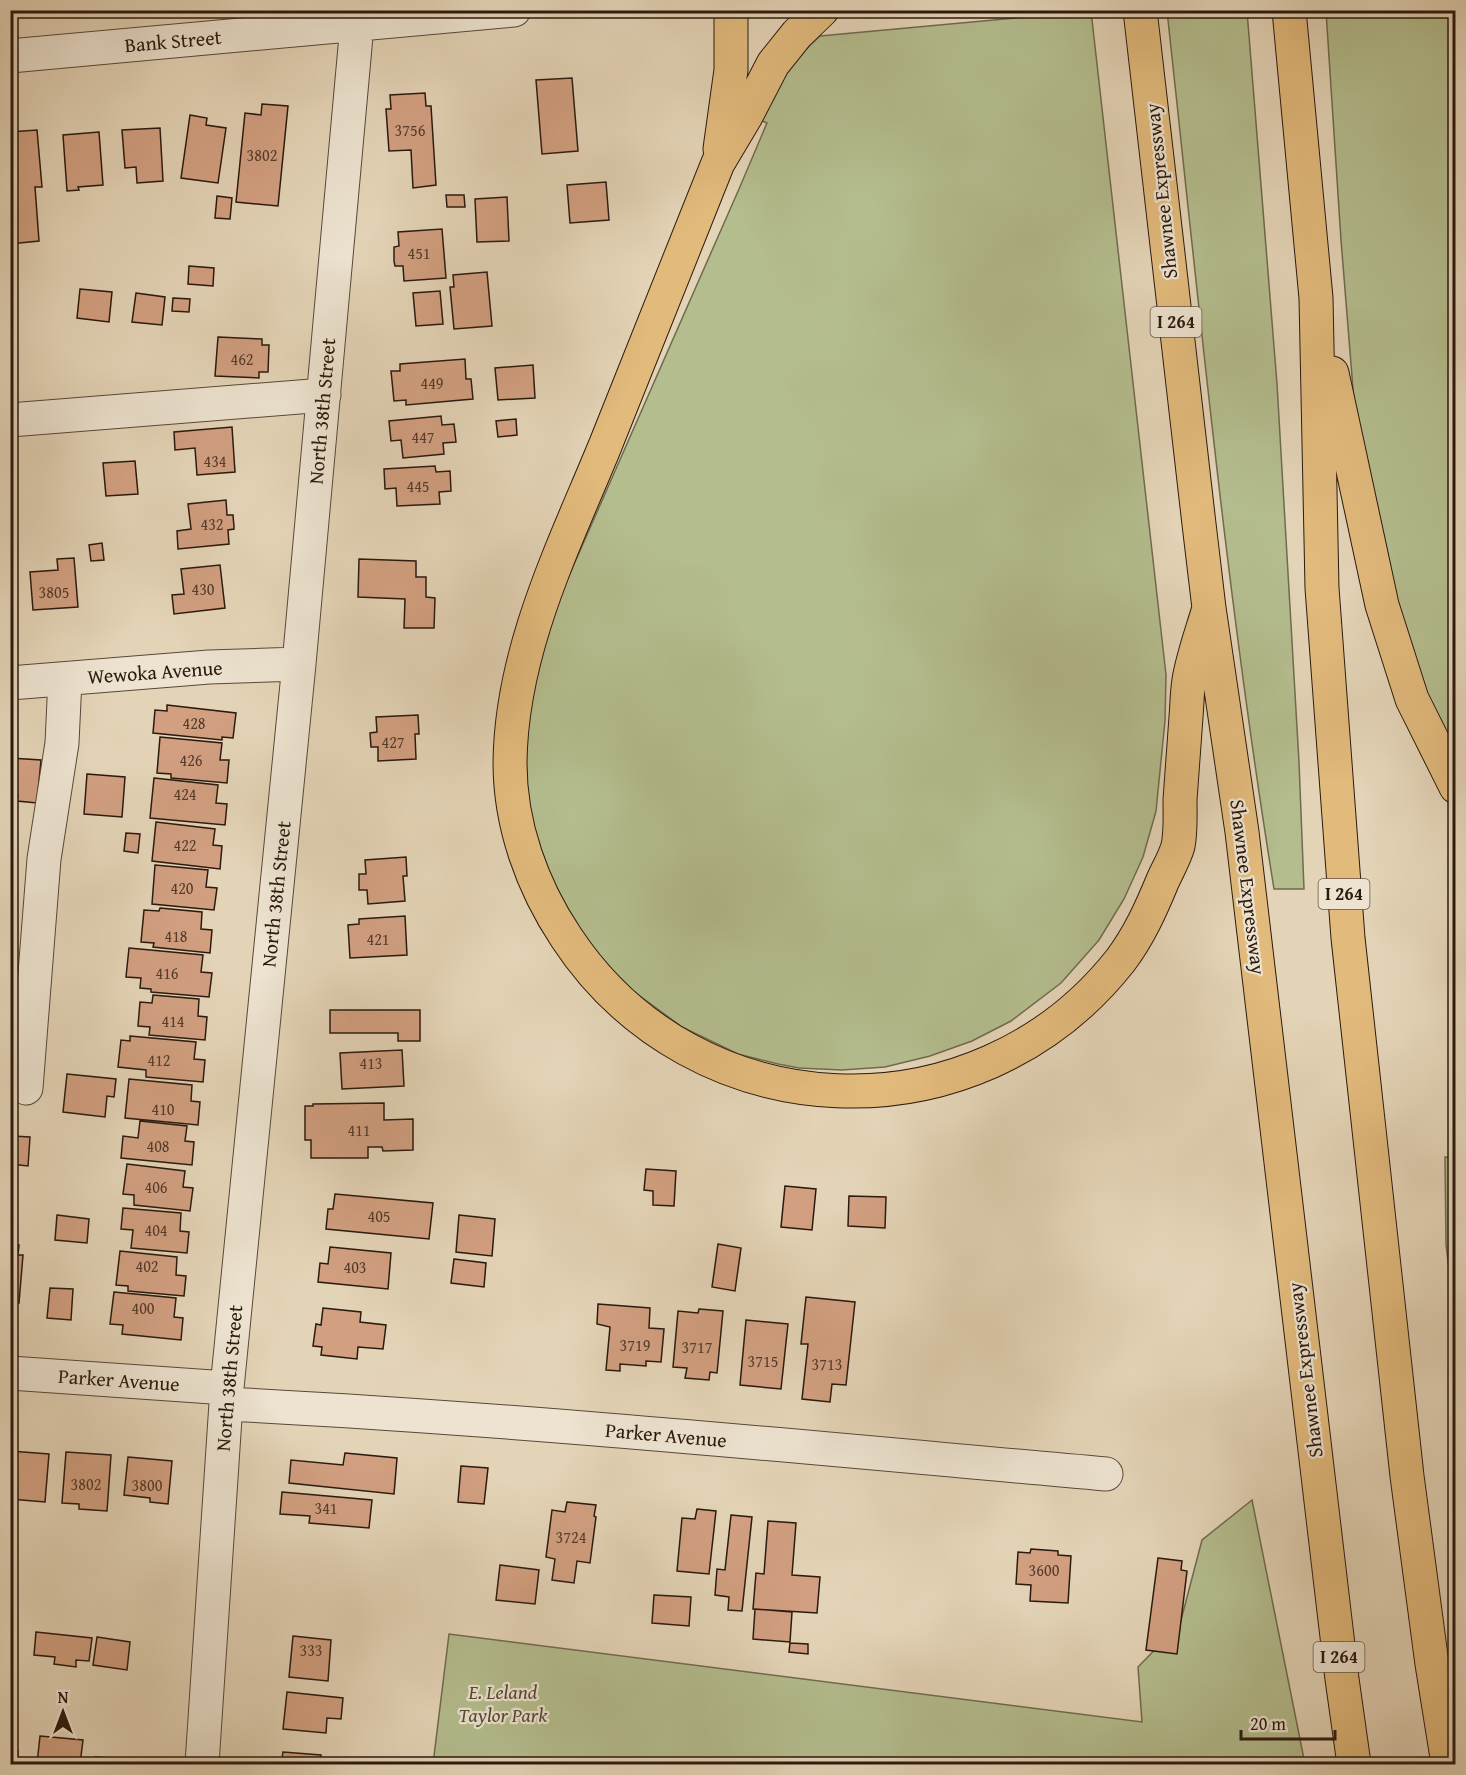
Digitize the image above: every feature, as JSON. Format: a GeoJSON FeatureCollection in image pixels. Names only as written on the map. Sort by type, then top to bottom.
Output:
{"type":"FeatureCollection","features":[{"type":"Feature","properties":{"kind":"highway"},"geometry":{"type":"LineString","coordinates":[[718,163],[731,70],[730,10]]}},
{"type":"Feature","properties":{"kind":"highway"},"geometry":{"type":"LineString","coordinates":[[822,10],[797,34],[773,64],[718,163],[546,588],[520,675],[512,728],[510,768],[514,809],[537,886],[555,921],[576,953],[602,983],[636,1015],[671,1041],[718,1064],[757,1078],[798,1087],[840,1091],[883,1090],[944,1080],[1000,1058],[1036,1038],[1089,995],[1122,958],[1146,922],[1178,845],[1189,680],[1209,608]]}},
{"type":"Feature","properties":{"kind":"highway","name":"I 264"},"geometry":{"type":"LineString","coordinates":[[1290,15],[1316,298],[1322,588],[1348,938],[1407,1476],[1448,1764]]}},
{"type":"Feature","properties":{"kind":"highway","name":"Shawnee Expressway"},"geometry":{"type":"LineString","coordinates":[[1142,23],[1209,608],[1242,832],[1354,1764]]}},
{"type":"Feature","properties":{"kind":"highway"},"geometry":{"type":"LineString","coordinates":[[1316,298],[1382,605],[1412,699],[1455,787]]}},
{"type":"Feature","properties":{"kind":"street","name":"Bank Street"},"geometry":{"type":"LineString","coordinates":[[10,56],[249,22],[357,25],[514,10]]}},
{"type":"Feature","properties":{"kind":"street","name":"North 38th Street"},"geometry":{"type":"LineString","coordinates":[[202,1764],[227,1396],[299,664],[357,25]]}},
{"type":"Feature","properties":{"kind":"street"},"geometry":{"type":"LineString","coordinates":[[10,420],[324,395]]}},
{"type":"Feature","properties":{"kind":"street","name":"Wewoka Avenue"},"geometry":{"type":"LineString","coordinates":[[10,683],[209,667],[299,664]]}},
{"type":"Feature","properties":{"kind":"street"},"geometry":{"type":"LineString","coordinates":[[26,1088],[44,859],[62,744],[65,679]]}},
{"type":"Feature","properties":{"kind":"street","name":"Parker Avenue"},"geometry":{"type":"LineString","coordinates":[[10,1373],[370,1411],[520,1422],[1106,1474]]}},
{"type":"Feature","properties":{"kind":"green space"},"geometry":{"type":"Polygon","coordinates":[[[1091,11],[1166,675],[1165,721],[1156,811],[1143,857],[1124,899],[1099,940],[1061,983],[1011,1021],[972,1041],[930,1056],[885,1067],[842,1070],[799,1068],[738,1054],[682,1027],[633,991],[591,949],[551,884],[527,804],[524,719],[557,603],[739,189],[767,123],[760,120],[787,67],[820,36],[1091,11]]]}},
{"type":"Feature","properties":{"kind":"green space"},"geometry":{"type":"Polygon","coordinates":[[[1167,11],[1247,11],[1277,384],[1304,889],[1274,889],[1228,561],[1167,11]]]}},
{"type":"Feature","properties":{"kind":"green space"},"geometry":{"type":"Polygon","coordinates":[[[1326,11],[1455,11],[1455,766],[1417,685],[1356,426],[1326,11]]]}},
{"type":"Feature","properties":{"kind":"green space"},"geometry":{"type":"Polygon","coordinates":[[[1445,1157],[1455,1158],[1455,1318],[1446,1245],[1445,1157]]]}},
{"type":"Feature","properties":{"kind":"green space","name":"E. Leland Taylor Park"},"geometry":{"type":"Polygon","coordinates":[[[1252,1500],[1305,1764],[433,1764],[449,1634],[1142,1722],[1138,1667],[1180,1624],[1202,1540],[1252,1500]]]}},
{"type":"Feature","properties":{"kind":"building"},"geometry":{"type":"Polygon","coordinates":[[[572,78],[578,151],[542,154],[536,80],[572,78]]]}},
{"type":"Feature","properties":{"kind":"building"},"geometry":{"type":"Polygon","coordinates":[[[425,93],[426,106],[431,106],[436,185],[413,188],[411,150],[389,151],[386,109],[391,109],[390,95],[425,93]]]}},
{"type":"Feature","properties":{"kind":"building"},"geometry":{"type":"Polygon","coordinates":[[[262,104],[288,106],[278,206],[236,202],[245,113],[261,115],[262,104]]]}},
{"type":"Feature","properties":{"kind":"building"},"geometry":{"type":"Polygon","coordinates":[[[190,115],[207,118],[206,125],[226,128],[218,183],[181,178],[190,115]]]}},
{"type":"Feature","properties":{"kind":"building"},"geometry":{"type":"Polygon","coordinates":[[[160,128],[163,181],[137,183],[136,167],[125,168],[122,130],[160,128]]]}},
{"type":"Feature","properties":{"kind":"building"},"geometry":{"type":"Polygon","coordinates":[[[37,130],[42,187],[35,187],[39,241],[10,244],[10,132],[37,130]]]}},
{"type":"Feature","properties":{"kind":"building"},"geometry":{"type":"Polygon","coordinates":[[[99,132],[103,185],[78,187],[79,190],[67,191],[63,135],[99,132]]]}},
{"type":"Feature","properties":{"kind":"building"},"geometry":{"type":"Polygon","coordinates":[[[606,182],[609,220],[570,223],[567,185],[606,182]]]}},
{"type":"Feature","properties":{"kind":"building"},"geometry":{"type":"Polygon","coordinates":[[[446,195],[464,195],[465,207],[447,207],[446,195]]]}},
{"type":"Feature","properties":{"kind":"building"},"geometry":{"type":"Polygon","coordinates":[[[217,196],[232,198],[230,219],[215,218],[217,196]]]}},
{"type":"Feature","properties":{"kind":"building"},"geometry":{"type":"Polygon","coordinates":[[[507,197],[509,241],[477,242],[475,199],[507,197]]]}},
{"type":"Feature","properties":{"kind":"building"},"geometry":{"type":"Polygon","coordinates":[[[442,229],[446,278],[404,281],[403,266],[395,266],[394,261],[394,247],[399,246],[398,232],[442,229]]]}},
{"type":"Feature","properties":{"kind":"building"},"geometry":{"type":"Polygon","coordinates":[[[189,266],[214,268],[213,286],[188,284],[189,266]]]}},
{"type":"Feature","properties":{"kind":"building"},"geometry":{"type":"Polygon","coordinates":[[[487,272],[492,326],[454,329],[450,287],[454,287],[453,275],[487,272]]]}},
{"type":"Feature","properties":{"kind":"building"},"geometry":{"type":"Polygon","coordinates":[[[80,289],[112,292],[109,322],[77,318],[80,289]]]}},
{"type":"Feature","properties":{"kind":"building"},"geometry":{"type":"Polygon","coordinates":[[[440,291],[443,324],[416,326],[413,293],[440,291]]]}},
{"type":"Feature","properties":{"kind":"building"},"geometry":{"type":"Polygon","coordinates":[[[136,293],[165,297],[162,325],[132,322],[136,293]]]}},
{"type":"Feature","properties":{"kind":"building"},"geometry":{"type":"Polygon","coordinates":[[[173,298],[190,299],[189,312],[172,311],[173,298]]]}},
{"type":"Feature","properties":{"kind":"building"},"geometry":{"type":"Polygon","coordinates":[[[218,337],[262,339],[262,345],[269,345],[268,372],[259,372],[259,378],[215,376],[218,337]]]}},
{"type":"Feature","properties":{"kind":"building"},"geometry":{"type":"Polygon","coordinates":[[[465,359],[466,379],[471,379],[473,399],[406,405],[406,400],[394,401],[391,371],[400,371],[400,364],[465,359]]]}},
{"type":"Feature","properties":{"kind":"building"},"geometry":{"type":"Polygon","coordinates":[[[533,365],[535,398],[498,400],[495,368],[533,365]]]}},
{"type":"Feature","properties":{"kind":"building"},"geometry":{"type":"Polygon","coordinates":[[[441,416],[442,425],[454,424],[456,442],[443,443],[444,454],[403,458],[401,440],[391,441],[389,421],[441,416]]]}},
{"type":"Feature","properties":{"kind":"building"},"geometry":{"type":"Polygon","coordinates":[[[516,419],[517,435],[498,437],[496,421],[516,419]]]}},
{"type":"Feature","properties":{"kind":"building"},"geometry":{"type":"Polygon","coordinates":[[[232,427],[235,472],[197,475],[195,448],[175,450],[174,432],[232,427]]]}},
{"type":"Feature","properties":{"kind":"building"},"geometry":{"type":"Polygon","coordinates":[[[135,461],[138,494],[106,496],[103,463],[135,461]]]}},
{"type":"Feature","properties":{"kind":"building"},"geometry":{"type":"Polygon","coordinates":[[[435,466],[436,472],[450,471],[451,491],[439,492],[440,504],[397,506],[396,488],[385,489],[384,469],[435,466]]]}},
{"type":"Feature","properties":{"kind":"building"},"geometry":{"type":"Polygon","coordinates":[[[226,500],[227,515],[233,515],[234,527],[228,530],[229,544],[178,549],[177,531],[191,529],[188,504],[226,500]]]}},
{"type":"Feature","properties":{"kind":"building"},"geometry":{"type":"Polygon","coordinates":[[[102,543],[104,560],[91,561],[89,545],[102,543]]]}},
{"type":"Feature","properties":{"kind":"building"},"geometry":{"type":"Polygon","coordinates":[[[74,558],[78,607],[33,610],[30,572],[58,570],[57,559],[74,558]]]}},
{"type":"Feature","properties":{"kind":"building"},"geometry":{"type":"Polygon","coordinates":[[[359,559],[416,561],[416,577],[426,577],[426,597],[435,598],[434,628],[404,628],[405,599],[358,597],[359,559]]]}},
{"type":"Feature","properties":{"kind":"building"},"geometry":{"type":"Polygon","coordinates":[[[10,562],[14,614],[10,614],[10,562]]]}},
{"type":"Feature","properties":{"kind":"building"},"geometry":{"type":"Polygon","coordinates":[[[220,565],[225,608],[174,614],[172,595],[184,594],[181,569],[220,565]]]}},
{"type":"Feature","properties":{"kind":"building"},"geometry":{"type":"Polygon","coordinates":[[[167,705],[236,713],[233,738],[222,737],[222,740],[153,733],[155,710],[167,711],[167,705]]]}},
{"type":"Feature","properties":{"kind":"building"},"geometry":{"type":"Polygon","coordinates":[[[418,715],[419,734],[415,734],[416,759],[378,761],[378,747],[371,747],[370,733],[377,732],[376,717],[418,715]]]}},
{"type":"Feature","properties":{"kind":"building"},"geometry":{"type":"Polygon","coordinates":[[[160,737],[222,743],[220,760],[229,760],[227,783],[171,778],[171,774],[157,773],[160,737]]]}},
{"type":"Feature","properties":{"kind":"building"},"geometry":{"type":"Polygon","coordinates":[[[10,758],[41,760],[37,803],[17,801],[18,796],[10,795],[10,758]]]}},
{"type":"Feature","properties":{"kind":"building"},"geometry":{"type":"Polygon","coordinates":[[[87,774],[125,777],[122,817],[84,814],[87,774]]]}},
{"type":"Feature","properties":{"kind":"building"},"geometry":{"type":"Polygon","coordinates":[[[154,778],[218,785],[216,803],[227,804],[225,825],[150,818],[154,778]]]}},
{"type":"Feature","properties":{"kind":"building"},"geometry":{"type":"Polygon","coordinates":[[[156,822],[215,829],[213,845],[222,846],[220,869],[152,861],[156,822]]]}},
{"type":"Feature","properties":{"kind":"building"},"geometry":{"type":"Polygon","coordinates":[[[126,833],[140,834],[138,853],[124,851],[126,833]]]}},
{"type":"Feature","properties":{"kind":"building"},"geometry":{"type":"Polygon","coordinates":[[[406,857],[407,876],[403,876],[405,901],[368,904],[367,890],[359,890],[359,874],[366,874],[365,860],[406,857]]]}},
{"type":"Feature","properties":{"kind":"building"},"geometry":{"type":"Polygon","coordinates":[[[155,865],[208,870],[206,887],[217,888],[214,910],[152,904],[155,865]]]}},
{"type":"Feature","properties":{"kind":"building"},"geometry":{"type":"Polygon","coordinates":[[[10,879],[16,880],[15,899],[10,899],[10,879]]]}},
{"type":"Feature","properties":{"kind":"building"},"geometry":{"type":"Polygon","coordinates":[[[160,908],[202,912],[201,929],[212,930],[210,953],[153,947],[154,943],[141,942],[144,910],[159,911],[160,908]]]}},
{"type":"Feature","properties":{"kind":"building"},"geometry":{"type":"Polygon","coordinates":[[[405,916],[407,955],[350,958],[348,925],[359,924],[359,919],[405,916]]]}},
{"type":"Feature","properties":{"kind":"building"},"geometry":{"type":"Polygon","coordinates":[[[129,948],[203,955],[201,972],[212,973],[209,997],[151,992],[151,989],[140,988],[141,978],[126,977],[129,948]]]}},
{"type":"Feature","properties":{"kind":"building"},"geometry":{"type":"Polygon","coordinates":[[[153,995],[199,999],[198,1016],[207,1017],[205,1040],[149,1035],[150,1027],[138,1026],[140,1002],[152,1003],[153,995]]]}},
{"type":"Feature","properties":{"kind":"building"},"geometry":{"type":"Polygon","coordinates":[[[330,1010],[420,1010],[420,1041],[398,1041],[398,1033],[330,1033],[330,1010]]]}},
{"type":"Feature","properties":{"kind":"building"},"geometry":{"type":"Polygon","coordinates":[[[130,1036],[196,1042],[194,1059],[205,1060],[203,1082],[146,1077],[146,1070],[118,1067],[121,1040],[130,1041],[130,1036]]]}},
{"type":"Feature","properties":{"kind":"building"},"geometry":{"type":"Polygon","coordinates":[[[402,1050],[404,1086],[342,1089],[340,1053],[402,1050]]]}},
{"type":"Feature","properties":{"kind":"building"},"geometry":{"type":"Polygon","coordinates":[[[67,1074],[116,1079],[114,1097],[107,1096],[105,1117],[63,1112],[67,1074]]]}},
{"type":"Feature","properties":{"kind":"building"},"geometry":{"type":"Polygon","coordinates":[[[129,1079],[192,1085],[191,1101],[200,1102],[198,1125],[125,1118],[129,1079]]]}},
{"type":"Feature","properties":{"kind":"building"},"geometry":{"type":"Polygon","coordinates":[[[384,1103],[384,1120],[413,1119],[413,1150],[383,1151],[382,1147],[368,1147],[368,1158],[311,1158],[311,1140],[305,1140],[305,1106],[384,1103]]]}},
{"type":"Feature","properties":{"kind":"building"},"geometry":{"type":"Polygon","coordinates":[[[140,1121],[187,1126],[185,1141],[194,1142],[192,1165],[121,1158],[123,1136],[138,1138],[140,1121]]]}},
{"type":"Feature","properties":{"kind":"building"},"geometry":{"type":"Polygon","coordinates":[[[12,1136],[30,1137],[28,1166],[10,1164],[12,1136]]]}},
{"type":"Feature","properties":{"kind":"building"},"geometry":{"type":"Polygon","coordinates":[[[127,1164],[185,1171],[183,1187],[193,1188],[190,1211],[134,1205],[134,1195],[123,1194],[127,1164]]]}},
{"type":"Feature","properties":{"kind":"building"},"geometry":{"type":"Polygon","coordinates":[[[646,1169],[676,1171],[674,1206],[653,1205],[653,1191],[644,1190],[646,1169]]]}},
{"type":"Feature","properties":{"kind":"building"},"geometry":{"type":"Polygon","coordinates":[[[785,1186],[816,1189],[812,1230],[781,1227],[785,1186]]]}},
{"type":"Feature","properties":{"kind":"building"},"geometry":{"type":"Polygon","coordinates":[[[335,1194],[433,1203],[429,1239],[326,1229],[328,1209],[333,1209],[335,1194]]]}},
{"type":"Feature","properties":{"kind":"building"},"geometry":{"type":"Polygon","coordinates":[[[849,1196],[886,1197],[885,1228],[848,1226],[849,1196]]]}},
{"type":"Feature","properties":{"kind":"building"},"geometry":{"type":"Polygon","coordinates":[[[123,1208],[181,1213],[180,1231],[189,1232],[187,1253],[131,1248],[133,1230],[121,1229],[123,1208]]]}},
{"type":"Feature","properties":{"kind":"building"},"geometry":{"type":"Polygon","coordinates":[[[57,1215],[89,1219],[87,1243],[55,1240],[57,1215]]]}},
{"type":"Feature","properties":{"kind":"building"},"geometry":{"type":"Polygon","coordinates":[[[459,1215],[495,1219],[492,1256],[456,1252],[459,1215]]]}},
{"type":"Feature","properties":{"kind":"building"},"geometry":{"type":"Polygon","coordinates":[[[10,1244],[19,1245],[18,1255],[23,1255],[19,1303],[10,1303],[10,1244]]]}},
{"type":"Feature","properties":{"kind":"building"},"geometry":{"type":"Polygon","coordinates":[[[718,1244],[741,1248],[735,1291],[712,1287],[718,1244]]]}},
{"type":"Feature","properties":{"kind":"building"},"geometry":{"type":"Polygon","coordinates":[[[330,1247],[391,1253],[388,1289],[318,1282],[320,1263],[328,1264],[330,1247]]]}},
{"type":"Feature","properties":{"kind":"building"},"geometry":{"type":"Polygon","coordinates":[[[120,1251],[177,1257],[176,1275],[186,1276],[184,1296],[128,1291],[128,1286],[116,1285],[120,1251]]]}},
{"type":"Feature","properties":{"kind":"building"},"geometry":{"type":"Polygon","coordinates":[[[454,1259],[486,1263],[484,1287],[451,1283],[454,1259]]]}},
{"type":"Feature","properties":{"kind":"building"},"geometry":{"type":"Polygon","coordinates":[[[50,1288],[73,1289],[71,1320],[47,1318],[50,1288]]]}},
{"type":"Feature","properties":{"kind":"building"},"geometry":{"type":"Polygon","coordinates":[[[114,1292],[176,1298],[174,1317],[183,1318],[181,1340],[122,1334],[123,1325],[110,1324],[114,1292]]]}},
{"type":"Feature","properties":{"kind":"building"},"geometry":{"type":"Polygon","coordinates":[[[806,1297],[855,1302],[846,1385],[832,1384],[830,1402],[802,1399],[808,1344],[801,1344],[806,1297]]]}},
{"type":"Feature","properties":{"kind":"building"},"geometry":{"type":"Polygon","coordinates":[[[598,1304],[650,1308],[649,1328],[664,1329],[661,1362],[646,1361],[646,1366],[620,1364],[620,1371],[606,1370],[610,1327],[597,1324],[598,1304]]]}},
{"type":"Feature","properties":{"kind":"building"},"geometry":{"type":"Polygon","coordinates":[[[323,1308],[361,1312],[360,1322],[386,1325],[383,1349],[358,1347],[357,1359],[321,1355],[322,1347],[313,1346],[316,1324],[321,1325],[323,1308]]]}},
{"type":"Feature","properties":{"kind":"building"},"geometry":{"type":"Polygon","coordinates":[[[699,1309],[723,1311],[717,1373],[710,1372],[709,1380],[685,1378],[687,1368],[673,1367],[678,1311],[698,1313],[699,1309]]]}},
{"type":"Feature","properties":{"kind":"building"},"geometry":{"type":"Polygon","coordinates":[[[746,1320],[788,1324],[781,1389],[740,1385],[746,1320]]]}},
{"type":"Feature","properties":{"kind":"building"},"geometry":{"type":"Polygon","coordinates":[[[10,1451],[49,1454],[45,1502],[10,1499],[10,1451]]]}},
{"type":"Feature","properties":{"kind":"building"},"geometry":{"type":"Polygon","coordinates":[[[66,1452],[111,1455],[107,1511],[79,1509],[79,1504],[62,1503],[66,1452]]]}},
{"type":"Feature","properties":{"kind":"building"},"geometry":{"type":"Polygon","coordinates":[[[345,1453],[397,1458],[394,1494],[289,1483],[291,1460],[343,1465],[345,1453]]]}},
{"type":"Feature","properties":{"kind":"building"},"geometry":{"type":"Polygon","coordinates":[[[128,1457],[172,1461],[168,1504],[150,1502],[150,1498],[124,1495],[128,1457]]]}},
{"type":"Feature","properties":{"kind":"building"},"geometry":{"type":"Polygon","coordinates":[[[461,1466],[488,1468],[484,1504],[458,1502],[461,1466]]]}},
{"type":"Feature","properties":{"kind":"building"},"geometry":{"type":"Polygon","coordinates":[[[282,1492],[372,1500],[369,1528],[309,1523],[310,1516],[280,1514],[282,1492]]]}},
{"type":"Feature","properties":{"kind":"building"},"geometry":{"type":"Polygon","coordinates":[[[567,1502],[596,1505],[590,1563],[577,1561],[574,1583],[552,1580],[555,1559],[546,1557],[552,1510],[565,1512],[567,1502]]]}},
{"type":"Feature","properties":{"kind":"building"},"geometry":{"type":"Polygon","coordinates":[[[697,1509],[716,1511],[709,1574],[677,1571],[682,1518],[695,1519],[697,1509]]]}},
{"type":"Feature","properties":{"kind":"building"},"geometry":{"type":"Polygon","coordinates":[[[731,1515],[752,1517],[742,1611],[728,1610],[729,1597],[715,1595],[717,1569],[725,1570],[731,1515]]]}},
{"type":"Feature","properties":{"kind":"building"},"geometry":{"type":"Polygon","coordinates":[[[768,1521],[796,1523],[792,1575],[820,1577],[817,1613],[753,1609],[756,1573],[764,1574],[768,1521]]]}},
{"type":"Feature","properties":{"kind":"building"},"geometry":{"type":"Polygon","coordinates":[[[1031,1549],[1058,1551],[1058,1555],[1071,1556],[1068,1603],[1030,1601],[1031,1585],[1016,1584],[1018,1552],[1030,1553],[1031,1549]]]}},
{"type":"Feature","properties":{"kind":"building"},"geometry":{"type":"Polygon","coordinates":[[[1158,1558],[1182,1561],[1181,1570],[1187,1571],[1177,1654],[1146,1650],[1158,1558]]]}},
{"type":"Feature","properties":{"kind":"building"},"geometry":{"type":"Polygon","coordinates":[[[500,1565],[539,1570],[535,1604],[496,1600],[500,1565]]]}},
{"type":"Feature","properties":{"kind":"building"},"geometry":{"type":"Polygon","coordinates":[[[654,1595],[691,1597],[689,1626],[652,1623],[654,1595]]]}},
{"type":"Feature","properties":{"kind":"building"},"geometry":{"type":"Polygon","coordinates":[[[755,1609],[792,1612],[790,1642],[753,1639],[755,1609]]]}},
{"type":"Feature","properties":{"kind":"building"},"geometry":{"type":"Polygon","coordinates":[[[36,1632],[92,1638],[89,1661],[76,1660],[76,1667],[54,1664],[55,1657],[34,1655],[36,1632]]]}},
{"type":"Feature","properties":{"kind":"building"},"geometry":{"type":"Polygon","coordinates":[[[293,1636],[331,1640],[328,1681],[289,1677],[293,1636]]]}},
{"type":"Feature","properties":{"kind":"building"},"geometry":{"type":"Polygon","coordinates":[[[97,1637],[130,1642],[127,1670],[93,1665],[97,1637]]]}},
{"type":"Feature","properties":{"kind":"building"},"geometry":{"type":"Polygon","coordinates":[[[790,1643],[808,1644],[808,1654],[789,1652],[790,1643]]]}},
{"type":"Feature","properties":{"kind":"building"},"geometry":{"type":"Polygon","coordinates":[[[287,1692],[343,1698],[341,1719],[327,1718],[326,1733],[283,1729],[287,1692]]]}},
{"type":"Feature","properties":{"kind":"building"},"geometry":{"type":"Polygon","coordinates":[[[40,1736],[83,1740],[80,1764],[37,1764],[40,1736]]]}},
{"type":"Feature","properties":{"kind":"building"},"geometry":{"type":"Polygon","coordinates":[[[10,1750],[18,1751],[17,1764],[10,1764],[10,1750]]]}},
{"type":"Feature","properties":{"kind":"building"},"geometry":{"type":"Polygon","coordinates":[[[283,1752],[321,1755],[320,1764],[281,1764],[283,1752]]]}},
{"type":"Feature","properties":{"kind":"building"},"geometry":{"type":"Polygon","coordinates":[[[95,1757],[141,1760],[141,1764],[95,1764],[95,1757]]]}}]}
